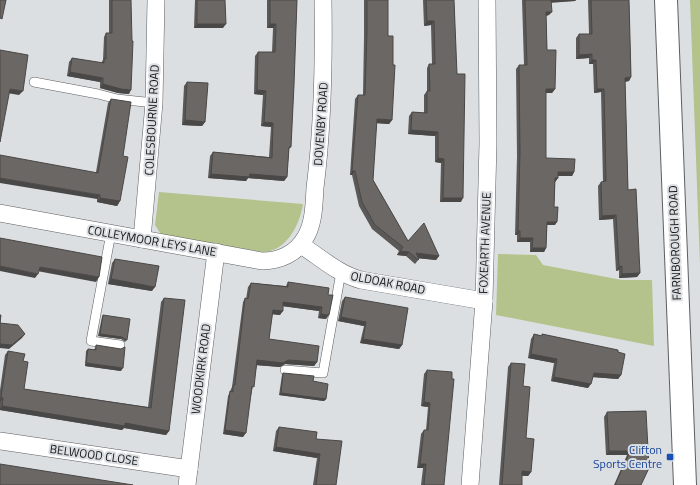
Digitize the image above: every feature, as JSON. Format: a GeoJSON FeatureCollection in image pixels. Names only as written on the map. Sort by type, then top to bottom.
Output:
{"type":"FeatureCollection","features":[{"type":"Feature","properties":{"kind":"street","name":"COLESBOURNE ROAD"},"geometry":{"type":"LineString","coordinates":[[142,239],[154,103],[156,0]]}},
{"type":"Feature","properties":{"kind":"street","name":"DOVENBY ROAD"},"geometry":{"type":"LineString","coordinates":[[301,245],[306,238],[312,216],[321,140],[324,83],[324,0]]}},
{"type":"Feature","properties":{"kind":"street","name":"FOXEARTH AVENUE"},"geometry":{"type":"LineString","coordinates":[[470,485],[484,301],[488,143],[487,0]]}},
{"type":"Feature","properties":{"kind":"street","name":"FARNBOROUGH ROAD"},"geometry":{"type":"LineString","coordinates":[[666,0],[685,485]]}},
{"type":"Feature","properties":{"kind":"street","name":"COLLEYMOOR LEYS LANE"},"geometry":{"type":"LineString","coordinates":[[0,213],[262,261],[270,261],[284,257],[301,245]]}},
{"type":"Feature","properties":{"kind":"street","name":"OLDOAK ROAD"},"geometry":{"type":"LineString","coordinates":[[301,245],[349,277],[484,301]]}},
{"type":"Feature","properties":{"kind":"street","name":"WOODKIRK ROAD"},"geometry":{"type":"LineString","coordinates":[[188,477],[216,252]]}},
{"type":"Feature","properties":{"kind":"street","name":"BELWOOD CLOSE"},"geometry":{"type":"LineString","coordinates":[[0,441],[188,477]]}},
{"type":"Feature","properties":{"kind":"lane"},"geometry":{"type":"LineString","coordinates":[[34,82],[98,94],[106,97],[154,103]]}},
{"type":"Feature","properties":{"kind":"lane"},"geometry":{"type":"LineString","coordinates":[[111,233],[91,341],[120,345]]}},
{"type":"Feature","properties":{"kind":"lane"},"geometry":{"type":"LineString","coordinates":[[285,370],[323,373],[340,272]]}},
{"type":"Feature","properties":{"kind":"green space"},"geometry":{"type":"Polygon","coordinates":[[[690,0],[700,0],[700,265],[690,0]]]}},
{"type":"Feature","properties":{"kind":"green space"},"geometry":{"type":"Polygon","coordinates":[[[159,192],[303,204],[299,220],[291,235],[279,247],[263,252],[166,236],[160,233],[155,225],[159,192]]]}},
{"type":"Feature","properties":{"kind":"green space"},"geometry":{"type":"Polygon","coordinates":[[[498,254],[536,255],[543,265],[622,280],[652,280],[654,346],[496,315],[498,254]]]}},
{"type":"Feature","properties":{"kind":"building"},"geometry":{"type":"Polygon","coordinates":[[[0,0],[6,0],[2,19],[0,18],[0,0]]]}},
{"type":"Feature","properties":{"kind":"building"},"geometry":{"type":"Polygon","coordinates":[[[112,0],[131,0],[133,41],[131,90],[103,84],[103,78],[70,72],[72,58],[104,63],[104,59],[106,59],[106,33],[112,33],[112,0]]]}},
{"type":"Feature","properties":{"kind":"building"},"geometry":{"type":"Polygon","coordinates":[[[197,0],[225,0],[226,24],[197,24],[197,0]]]}},
{"type":"Feature","properties":{"kind":"building"},"geometry":{"type":"Polygon","coordinates":[[[270,0],[297,0],[291,147],[289,147],[287,177],[250,174],[249,177],[211,174],[213,152],[272,158],[273,123],[264,122],[266,91],[257,90],[258,52],[275,52],[276,24],[270,24],[270,0]]]}},
{"type":"Feature","properties":{"kind":"building"},"geometry":{"type":"Polygon","coordinates":[[[367,0],[388,0],[388,36],[393,36],[393,65],[395,65],[392,120],[377,119],[373,180],[408,241],[424,223],[439,256],[416,253],[419,259],[418,260],[409,252],[400,251],[403,247],[375,225],[362,202],[355,171],[352,171],[358,95],[365,95],[367,0]]]}},
{"type":"Feature","properties":{"kind":"building"},"geometry":{"type":"Polygon","coordinates":[[[426,0],[454,0],[457,74],[465,74],[463,198],[443,198],[444,159],[438,158],[438,132],[411,130],[412,112],[427,113],[427,91],[430,91],[429,64],[435,64],[434,21],[427,21],[426,0]]]}},
{"type":"Feature","properties":{"kind":"building"},"geometry":{"type":"Polygon","coordinates":[[[525,0],[551,0],[552,12],[546,12],[547,50],[556,50],[555,89],[546,89],[546,158],[575,159],[574,172],[558,172],[558,178],[555,178],[554,207],[558,207],[557,222],[547,222],[546,248],[532,248],[533,238],[520,238],[520,231],[518,231],[520,152],[519,65],[527,65],[525,0]]]}},
{"type":"Feature","properties":{"kind":"building"},"geometry":{"type":"Polygon","coordinates":[[[591,0],[629,0],[631,77],[625,78],[628,190],[636,189],[640,273],[622,274],[622,266],[619,267],[616,215],[602,216],[601,182],[606,181],[604,89],[597,89],[596,60],[592,60],[592,54],[579,55],[579,34],[592,34],[591,0]]]}},
{"type":"Feature","properties":{"kind":"building"},"geometry":{"type":"Polygon","coordinates":[[[0,50],[28,55],[23,91],[10,89],[0,142],[0,50]]]}},
{"type":"Feature","properties":{"kind":"building"},"geometry":{"type":"Polygon","coordinates":[[[187,82],[208,83],[205,122],[185,120],[187,82]]]}},
{"type":"Feature","properties":{"kind":"building"},"geometry":{"type":"Polygon","coordinates":[[[111,99],[131,102],[123,156],[128,157],[120,201],[100,198],[100,195],[0,178],[0,155],[98,173],[111,99]]]}},
{"type":"Feature","properties":{"kind":"building"},"geometry":{"type":"Polygon","coordinates":[[[0,238],[102,257],[99,277],[40,267],[38,274],[0,266],[0,238]]]}},
{"type":"Feature","properties":{"kind":"building"},"geometry":{"type":"Polygon","coordinates":[[[115,259],[159,266],[155,287],[111,279],[115,259]]]}},
{"type":"Feature","properties":{"kind":"building"},"geometry":{"type":"Polygon","coordinates":[[[288,282],[329,288],[328,295],[333,295],[329,315],[321,314],[322,307],[283,302],[283,311],[273,310],[269,339],[319,346],[317,362],[288,360],[283,363],[257,360],[246,433],[225,430],[230,391],[233,392],[233,385],[235,385],[245,298],[248,299],[251,283],[288,287],[288,282]]]}},
{"type":"Feature","properties":{"kind":"building"},"geometry":{"type":"Polygon","coordinates":[[[345,297],[408,308],[402,345],[363,339],[366,322],[341,317],[345,297]]]}},
{"type":"Feature","properties":{"kind":"building"},"geometry":{"type":"Polygon","coordinates":[[[164,298],[185,300],[169,431],[125,423],[125,426],[2,406],[3,398],[1,397],[8,351],[25,354],[23,361],[28,362],[24,389],[151,408],[164,298]]]}},
{"type":"Feature","properties":{"kind":"building"},"geometry":{"type":"Polygon","coordinates":[[[103,315],[130,319],[127,340],[122,337],[100,334],[103,315]]]}},
{"type":"Feature","properties":{"kind":"building"},"geometry":{"type":"Polygon","coordinates":[[[0,323],[18,325],[25,334],[12,345],[0,344],[0,323]]]}},
{"type":"Feature","properties":{"kind":"building"},"geometry":{"type":"Polygon","coordinates":[[[534,334],[542,336],[542,334],[618,350],[618,352],[625,354],[621,375],[594,373],[591,384],[554,377],[557,359],[531,354],[534,334]]]}},
{"type":"Feature","properties":{"kind":"building"},"geometry":{"type":"Polygon","coordinates":[[[96,345],[121,349],[125,347],[123,368],[86,363],[88,349],[96,350],[96,345]]]}},
{"type":"Feature","properties":{"kind":"building"},"geometry":{"type":"Polygon","coordinates":[[[511,363],[525,364],[523,386],[530,387],[526,438],[534,439],[531,472],[522,471],[522,485],[502,485],[511,363]]]}},
{"type":"Feature","properties":{"kind":"building"},"geometry":{"type":"Polygon","coordinates":[[[427,370],[452,372],[452,379],[454,379],[444,485],[424,485],[426,464],[420,464],[424,430],[428,430],[430,403],[424,402],[427,370]]]}},
{"type":"Feature","properties":{"kind":"building"},"geometry":{"type":"Polygon","coordinates":[[[283,373],[314,376],[313,381],[328,384],[326,399],[281,393],[283,373]]]}},
{"type":"Feature","properties":{"kind":"building"},"geometry":{"type":"Polygon","coordinates":[[[646,411],[649,468],[641,485],[615,485],[630,451],[609,451],[607,412],[646,411]]]}},
{"type":"Feature","properties":{"kind":"building"},"geometry":{"type":"Polygon","coordinates":[[[279,427],[317,432],[316,439],[342,441],[336,485],[316,485],[320,454],[276,447],[279,427]]]}},
{"type":"Feature","properties":{"kind":"building"},"geometry":{"type":"Polygon","coordinates":[[[0,464],[133,485],[0,485],[0,464]]]}},
{"type":"Feature","properties":{"kind":"place","name":"Clifton Sports Centre"},"geometry":{"type":"Point","coordinates":[670,457]}}]}
